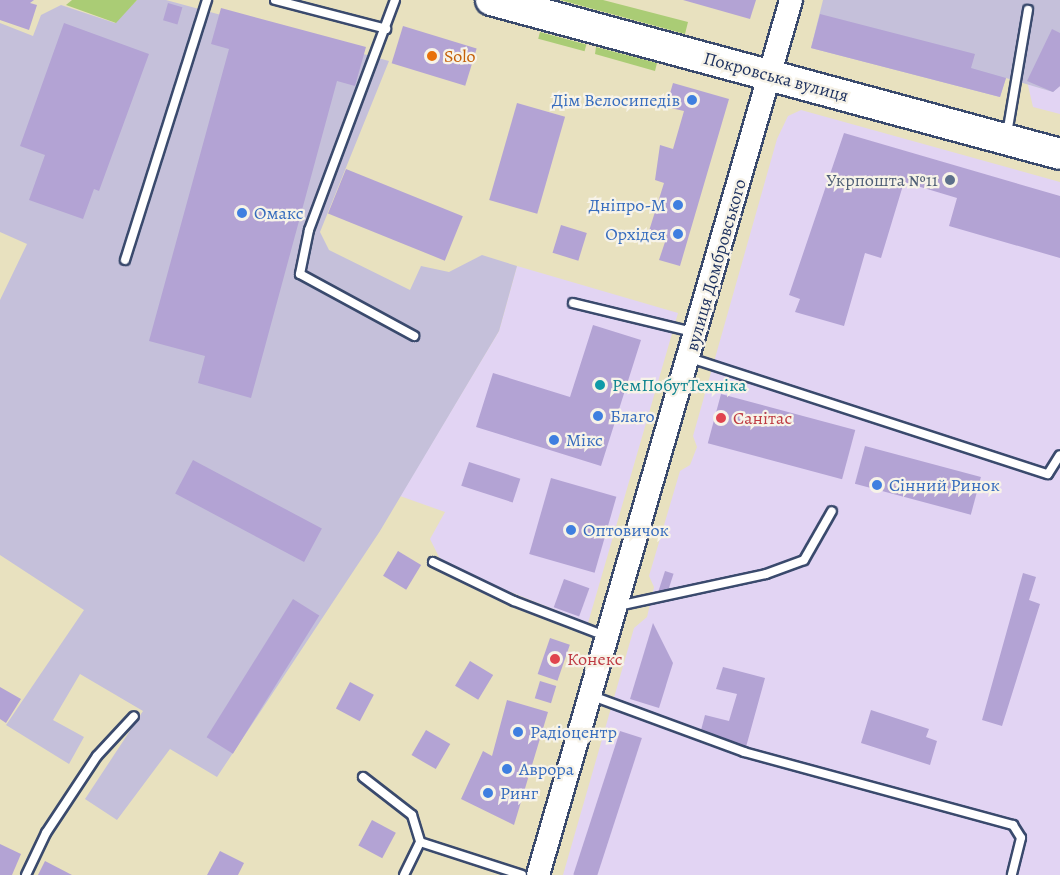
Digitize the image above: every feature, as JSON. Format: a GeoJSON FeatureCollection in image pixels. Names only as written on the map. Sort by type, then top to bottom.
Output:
{"type":"FeatureCollection","features":[{"type":"Feature","properties":{"kind":"highway","name":"Покровська вулиця"},"geometry":{"type":"LineString","coordinates":[[491,0],[1060,154]]}},
{"type":"Feature","properties":{"kind":"street","name":"вулиця Домбровського"},"geometry":{"type":"LineString","coordinates":[[538,875],[690,358],[791,0]]}},
{"type":"Feature","properties":{"kind":"lane"},"geometry":{"type":"LineString","coordinates":[[125,260],[207,0]]}},
{"type":"Feature","properties":{"kind":"lane"},"geometry":{"type":"LineString","coordinates":[[275,0],[386,29]]}},
{"type":"Feature","properties":{"kind":"lane"},"geometry":{"type":"LineString","coordinates":[[395,0],[309,230],[300,274],[414,336]]}},
{"type":"Feature","properties":{"kind":"lane"},"geometry":{"type":"LineString","coordinates":[[1006,139],[1028,10]]}},
{"type":"Feature","properties":{"kind":"lane"},"geometry":{"type":"LineString","coordinates":[[573,303],[696,333]]}},
{"type":"Feature","properties":{"kind":"lane"},"geometry":{"type":"LineString","coordinates":[[690,358],[1048,474],[1060,455]]}},
{"type":"Feature","properties":{"kind":"lane"},"geometry":{"type":"LineString","coordinates":[[617,606],[766,574],[804,560],[832,511]]}},
{"type":"Feature","properties":{"kind":"lane"},"geometry":{"type":"LineString","coordinates":[[433,562],[514,602],[608,637]]}},
{"type":"Feature","properties":{"kind":"lane"},"geometry":{"type":"LineString","coordinates":[[592,696],[744,752],[1013,825],[1021,838],[1012,875]]}},
{"type":"Feature","properties":{"kind":"lane"},"geometry":{"type":"LineString","coordinates":[[26,875],[46,833],[97,756],[134,716]]}},
{"type":"Feature","properties":{"kind":"lane"},"geometry":{"type":"LineString","coordinates":[[363,777],[412,815],[420,842],[404,875]]}},
{"type":"Feature","properties":{"kind":"lane"},"geometry":{"type":"LineString","coordinates":[[420,842],[522,875]]}},
{"type":"Feature","properties":{"kind":"shaded area"},"geometry":{"type":"Polygon","coordinates":[[[137,0],[166,0],[389,61],[320,232],[329,250],[410,290],[421,266],[449,272],[482,255],[517,266],[499,331],[380,531],[217,777],[170,749],[117,820],[85,799],[143,711],[80,674],[53,720],[84,737],[69,764],[6,725],[84,610],[0,555],[0,300],[27,244],[0,232],[0,23],[33,36],[41,15],[61,5],[115,23],[137,0]]]}},
{"type":"Feature","properties":{"kind":"shaded area"},"geometry":{"type":"Polygon","coordinates":[[[823,0],[1060,0],[1060,86],[1053,92],[1006,78],[1000,97],[811,48],[823,0]]]}},
{"type":"Feature","properties":{"kind":"shaded area"},"geometry":{"type":"Polygon","coordinates":[[[1052,29],[1060,33],[1060,114],[1033,107],[1027,81],[1052,29]]]}},
{"type":"Feature","properties":{"kind":"shaded area","name":"Сінний Ринок"},"geometry":{"type":"Polygon","coordinates":[[[801,110],[1060,182],[1060,875],[563,875],[634,628],[647,617],[654,587],[649,576],[680,471],[690,465],[697,447],[693,436],[777,139],[788,116],[801,110]]]}},
{"type":"Feature","properties":{"kind":"shaded area"},"geometry":{"type":"Polygon","coordinates":[[[517,266],[678,313],[588,623],[456,570],[439,557],[430,539],[445,512],[400,496],[499,331],[517,266]]]}},
{"type":"Feature","properties":{"kind":"green space"},"geometry":{"type":"Polygon","coordinates":[[[72,0],[137,0],[116,23],[66,5],[72,0]]]}},
{"type":"Feature","properties":{"kind":"green space"},"geometry":{"type":"Polygon","coordinates":[[[560,0],[603,0],[688,22],[685,34],[560,0]]]}},
{"type":"Feature","properties":{"kind":"green space"},"geometry":{"type":"Polygon","coordinates":[[[540,32],[586,44],[585,51],[538,39],[540,32]]]}},
{"type":"Feature","properties":{"kind":"green space"},"geometry":{"type":"Polygon","coordinates":[[[596,47],[657,63],[655,71],[595,54],[596,47]]]}},
{"type":"Feature","properties":{"kind":"building"},"geometry":{"type":"Polygon","coordinates":[[[0,0],[34,0],[30,3],[37,5],[29,30],[0,20],[0,0]]]}},
{"type":"Feature","properties":{"kind":"building"},"geometry":{"type":"Polygon","coordinates":[[[683,0],[756,0],[750,19],[683,0]]]}},
{"type":"Feature","properties":{"kind":"building"},"geometry":{"type":"Polygon","coordinates":[[[168,3],[182,7],[177,24],[163,20],[168,3]]]}},
{"type":"Feature","properties":{"kind":"building","name":"Омакс"},"geometry":{"type":"Polygon","coordinates":[[[221,8],[366,47],[355,86],[337,81],[251,398],[198,383],[205,356],[149,341],[229,49],[211,44],[221,8]]]}},
{"type":"Feature","properties":{"kind":"building"},"geometry":{"type":"Polygon","coordinates":[[[820,14],[975,54],[971,68],[1006,78],[1000,97],[811,48],[820,14]]]}},
{"type":"Feature","properties":{"kind":"building"},"geometry":{"type":"Polygon","coordinates":[[[64,23],[149,54],[99,191],[94,189],[83,219],[29,200],[45,155],[20,146],[64,23]]]}},
{"type":"Feature","properties":{"kind":"building"},"geometry":{"type":"Polygon","coordinates":[[[403,26],[477,49],[465,86],[392,63],[403,26]]]}},
{"type":"Feature","properties":{"kind":"building"},"geometry":{"type":"Polygon","coordinates":[[[1052,29],[1060,33],[1060,86],[1053,92],[1027,81],[1052,29]]]}},
{"type":"Feature","properties":{"kind":"building"},"geometry":{"type":"Polygon","coordinates":[[[673,83],[729,99],[680,266],[659,260],[667,236],[649,231],[664,183],[655,180],[660,145],[673,149],[684,111],[666,107],[673,83]]]}},
{"type":"Feature","properties":{"kind":"building"},"geometry":{"type":"Polygon","coordinates":[[[517,103],[565,117],[537,214],[489,200],[517,103]]]}},
{"type":"Feature","properties":{"kind":"building"},"geometry":{"type":"Polygon","coordinates":[[[844,133],[1060,196],[1060,258],[949,226],[957,198],[904,182],[881,258],[865,253],[844,326],[795,312],[800,299],[789,295],[844,133]]]}},
{"type":"Feature","properties":{"kind":"building"},"geometry":{"type":"Polygon","coordinates":[[[346,169],[463,216],[445,261],[328,214],[346,169]]]}},
{"type":"Feature","properties":{"kind":"building"},"geometry":{"type":"Polygon","coordinates":[[[561,225],[587,233],[578,261],[553,253],[561,225]]]}},
{"type":"Feature","properties":{"kind":"building","name":"РемПобутТехніка"},"geometry":{"type":"Polygon","coordinates":[[[593,325],[641,340],[601,466],[476,427],[493,373],[570,397],[593,325]]]}},
{"type":"Feature","properties":{"kind":"building"},"geometry":{"type":"Polygon","coordinates":[[[721,394],[855,430],[842,479],[708,443],[721,394]]]}},
{"type":"Feature","properties":{"kind":"building"},"geometry":{"type":"Polygon","coordinates":[[[865,446],[981,477],[971,515],[855,484],[865,446]]]}},
{"type":"Feature","properties":{"kind":"building"},"geometry":{"type":"Polygon","coordinates":[[[193,460],[322,529],[304,562],[175,494],[193,460]]]}},
{"type":"Feature","properties":{"kind":"building"},"geometry":{"type":"Polygon","coordinates":[[[469,462],[520,479],[513,502],[461,486],[469,462]]]}},
{"type":"Feature","properties":{"kind":"building"},"geometry":{"type":"Polygon","coordinates":[[[551,478],[616,497],[595,573],[529,554],[551,478]]]}},
{"type":"Feature","properties":{"kind":"building"},"geometry":{"type":"Polygon","coordinates":[[[398,551],[421,565],[406,590],[383,576],[398,551]]]}},
{"type":"Feature","properties":{"kind":"building"},"geometry":{"type":"Polygon","coordinates":[[[665,571],[674,574],[667,594],[659,591],[665,571]]]}},
{"type":"Feature","properties":{"kind":"building"},"geometry":{"type":"Polygon","coordinates":[[[1023,573],[1036,577],[1029,600],[1040,604],[1002,726],[982,720],[1023,573]]]}},
{"type":"Feature","properties":{"kind":"building"},"geometry":{"type":"Polygon","coordinates":[[[564,579],[589,588],[579,616],[554,607],[564,579]]]}},
{"type":"Feature","properties":{"kind":"building"},"geometry":{"type":"Polygon","coordinates":[[[293,599],[319,615],[233,754],[207,737],[293,599]]]}},
{"type":"Feature","properties":{"kind":"building"},"geometry":{"type":"Polygon","coordinates":[[[653,623],[673,663],[659,708],[630,699],[653,623]]]}},
{"type":"Feature","properties":{"kind":"building"},"geometry":{"type":"Polygon","coordinates":[[[550,638],[570,645],[557,681],[538,674],[550,638]]]}},
{"type":"Feature","properties":{"kind":"building"},"geometry":{"type":"Polygon","coordinates":[[[470,661],[493,675],[478,700],[455,686],[470,661]]]}},
{"type":"Feature","properties":{"kind":"building"},"geometry":{"type":"Polygon","coordinates":[[[723,667],[765,678],[746,747],[700,734],[705,715],[729,721],[737,694],[716,689],[723,667]]]}},
{"type":"Feature","properties":{"kind":"building"},"geometry":{"type":"Polygon","coordinates":[[[540,681],[556,686],[551,703],[535,698],[540,681]]]}},
{"type":"Feature","properties":{"kind":"building"},"geometry":{"type":"Polygon","coordinates":[[[350,682],[374,695],[360,721],[336,708],[350,682]]]}},
{"type":"Feature","properties":{"kind":"building"},"geometry":{"type":"Polygon","coordinates":[[[0,687],[21,699],[6,723],[0,719],[0,687]]]}},
{"type":"Feature","properties":{"kind":"building"},"geometry":{"type":"Polygon","coordinates":[[[507,700],[548,712],[514,825],[461,799],[483,751],[492,756],[507,700]]]}},
{"type":"Feature","properties":{"kind":"building"},"geometry":{"type":"Polygon","coordinates":[[[871,710],[929,729],[926,737],[937,741],[930,765],[861,743],[871,710]]]}},
{"type":"Feature","properties":{"kind":"building"},"geometry":{"type":"Polygon","coordinates":[[[426,730],[450,744],[436,769],[412,755],[426,730]]]}},
{"type":"Feature","properties":{"kind":"building"},"geometry":{"type":"Polygon","coordinates":[[[620,731],[642,738],[597,875],[573,875],[620,731]]]}},
{"type":"Feature","properties":{"kind":"building"},"geometry":{"type":"Polygon","coordinates":[[[372,820],[396,833],[382,858],[358,846],[372,820]]]}},
{"type":"Feature","properties":{"kind":"building"},"geometry":{"type":"Polygon","coordinates":[[[0,844],[21,854],[12,875],[0,875],[0,844]]]}},
{"type":"Feature","properties":{"kind":"building"},"geometry":{"type":"Polygon","coordinates":[[[220,851],[244,863],[238,875],[207,875],[220,851]]]}},
{"type":"Feature","properties":{"kind":"building"},"geometry":{"type":"Polygon","coordinates":[[[45,861],[72,875],[38,875],[45,861]]]}},
{"type":"Feature","properties":{"kind":"place","name":"Solo"},"geometry":{"type":"Point","coordinates":[432,56]}},
{"type":"Feature","properties":{"kind":"place","name":"Дім Велосипедів"},"geometry":{"type":"Point","coordinates":[692,100]}},
{"type":"Feature","properties":{"kind":"place","name":"Укрпошта №11"},"geometry":{"type":"Point","coordinates":[950,180]}},
{"type":"Feature","properties":{"kind":"place","name":"Дніпро-М"},"geometry":{"type":"Point","coordinates":[678,205]}},
{"type":"Feature","properties":{"kind":"place","name":"Омакс"},"geometry":{"type":"Point","coordinates":[242,213]}},
{"type":"Feature","properties":{"kind":"place","name":"Орхідея"},"geometry":{"type":"Point","coordinates":[678,234]}},
{"type":"Feature","properties":{"kind":"place","name":"РемПобутТехніка"},"geometry":{"type":"Point","coordinates":[600,385]}},
{"type":"Feature","properties":{"kind":"place","name":"Благо"},"geometry":{"type":"Point","coordinates":[598,416]}},
{"type":"Feature","properties":{"kind":"place","name":"Санітас"},"geometry":{"type":"Point","coordinates":[721,418]}},
{"type":"Feature","properties":{"kind":"place","name":"Мікс"},"geometry":{"type":"Point","coordinates":[554,440]}},
{"type":"Feature","properties":{"kind":"place","name":"Сінний Ринок"},"geometry":{"type":"Point","coordinates":[877,485]}},
{"type":"Feature","properties":{"kind":"place","name":"Оптовичок"},"geometry":{"type":"Point","coordinates":[571,530]}},
{"type":"Feature","properties":{"kind":"place","name":"Конекс"},"geometry":{"type":"Point","coordinates":[555,659]}},
{"type":"Feature","properties":{"kind":"place","name":"Радіоцентр"},"geometry":{"type":"Point","coordinates":[518,732]}},
{"type":"Feature","properties":{"kind":"place","name":"Аврора"},"geometry":{"type":"Point","coordinates":[507,769]}},
{"type":"Feature","properties":{"kind":"place","name":"Ринг"},"geometry":{"type":"Point","coordinates":[488,793]}}]}
